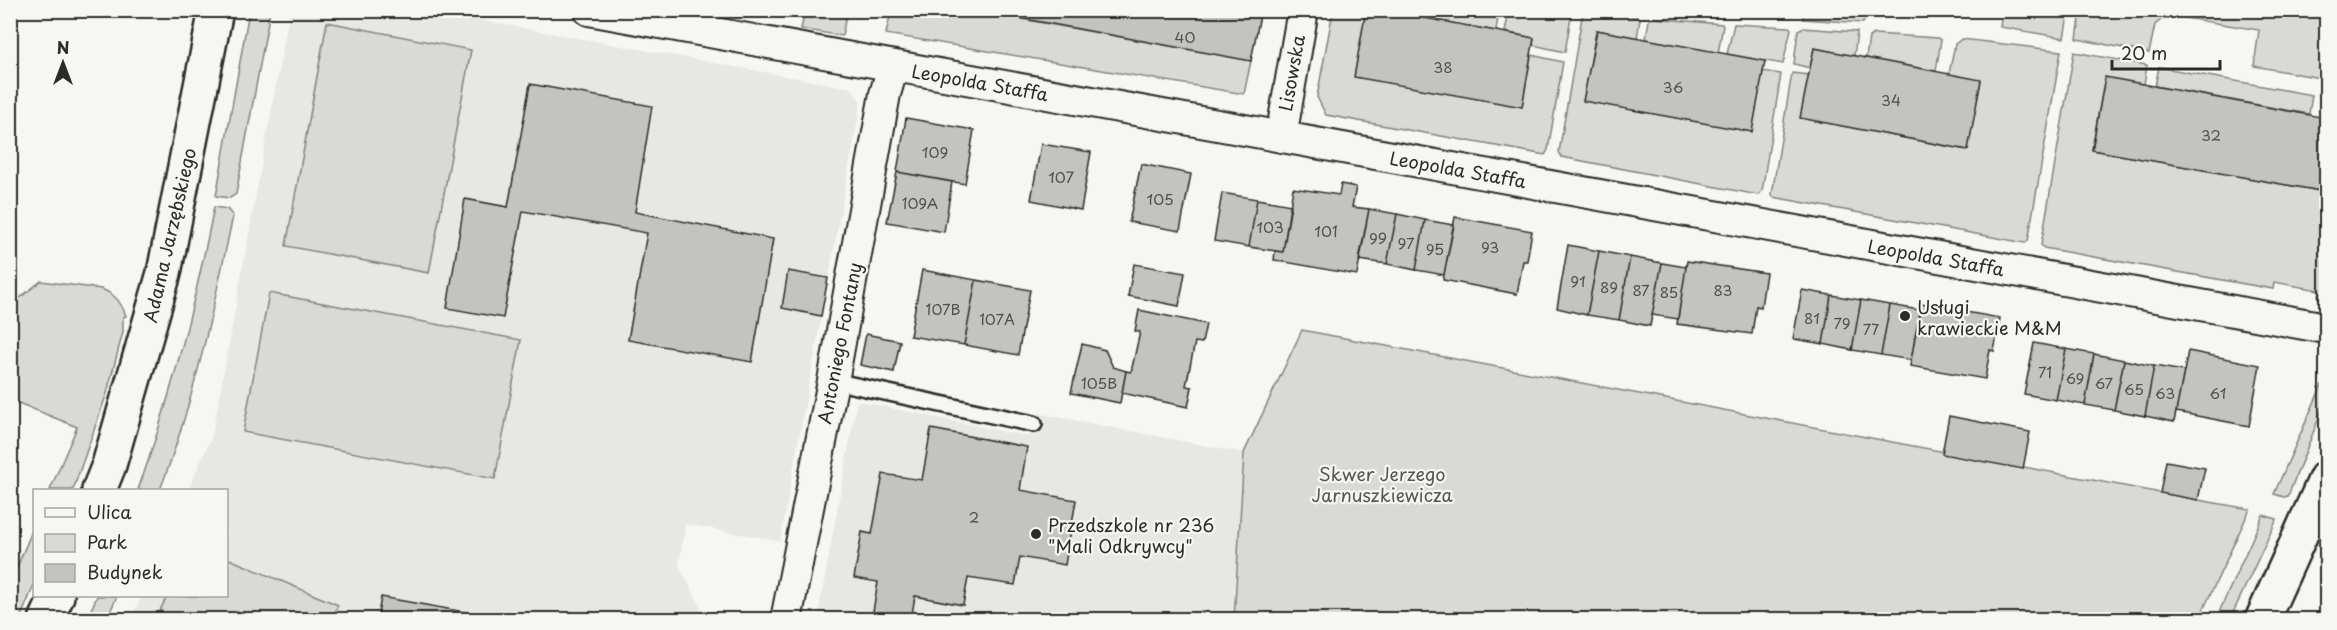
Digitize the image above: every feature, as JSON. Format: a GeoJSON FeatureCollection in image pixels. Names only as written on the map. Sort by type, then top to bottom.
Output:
{"type":"FeatureCollection","features":[{"type":"Feature","properties":{"kind":"street","name":"Adama Jarzębskiego"},"geometry":{"type":"LineString","coordinates":[[99,489],[109,465],[164,273],[216,10]]}},
{"type":"Feature","properties":{"kind":"street","name":"Leopolda Staffa"},"geometry":{"type":"LineString","coordinates":[[590,10],[2326,328]]}},
{"type":"Feature","properties":{"kind":"street","name":"Lisowska"},"geometry":{"type":"LineString","coordinates":[[1281,136],[1303,10]]}},
{"type":"Feature","properties":{"kind":"street","name":"Antoniego Fontany"},"geometry":{"type":"LineString","coordinates":[[786,620],[892,67]]}},
{"type":"Feature","properties":{"kind":"street"},"geometry":{"type":"LineString","coordinates":[[2262,620],[2326,478]]}},
{"type":"Feature","properties":{"kind":"street"},"geometry":{"type":"LineString","coordinates":[[46,620],[57,597]]}},
{"type":"Feature","properties":{"kind":"lane"},"geometry":{"type":"LineString","coordinates":[[833,381],[1034,424]]}},
{"type":"Feature","properties":{"kind":"shaded area"},"geometry":{"type":"Polygon","coordinates":[[[294,10],[430,11],[851,88],[861,102],[780,541],[685,524],[679,566],[707,619],[131,620],[142,597],[228,597],[228,489],[188,489],[212,436],[289,14],[294,10]]]}},
{"type":"Feature","properties":{"kind":"shaded area","name":"Przedszkole nr 236 \"Mali Odkrywcy\""},"geometry":{"type":"Polygon","coordinates":[[[857,401],[1030,437],[1037,413],[1244,453],[1234,619],[823,620],[818,616],[857,401]]]}},
{"type":"Feature","properties":{"kind":"green space"},"geometry":{"type":"Polygon","coordinates":[[[1804,10],[1869,11],[1863,23],[1803,19],[1804,10]]]}},
{"type":"Feature","properties":{"kind":"green space"},"geometry":{"type":"Polygon","coordinates":[[[249,11],[270,11],[236,194],[230,198],[216,196],[249,11]]]}},
{"type":"Feature","properties":{"kind":"green space"},"geometry":{"type":"Polygon","coordinates":[[[805,11],[847,11],[842,36],[801,29],[805,11]]]}},
{"type":"Feature","properties":{"kind":"green space"},"geometry":{"type":"Polygon","coordinates":[[[891,11],[977,11],[1251,61],[1244,94],[886,34],[891,11]]]}},
{"type":"Feature","properties":{"kind":"green space"},"geometry":{"type":"Polygon","coordinates":[[[1333,11],[1366,11],[1355,77],[1522,107],[1531,55],[1563,62],[1548,150],[1545,155],[1326,115],[1317,97],[1333,11]]]}},
{"type":"Feature","properties":{"kind":"green space"},"geometry":{"type":"Polygon","coordinates":[[[1423,11],[1499,11],[1496,31],[1422,18],[1423,11]]]}},
{"type":"Feature","properties":{"kind":"green space"},"geometry":{"type":"Polygon","coordinates":[[[1509,11],[1572,11],[1565,52],[1533,45],[1534,38],[1505,32],[1509,11]]]}},
{"type":"Feature","properties":{"kind":"green space"},"geometry":{"type":"Polygon","coordinates":[[[1583,11],[1637,16],[1640,19],[1637,38],[1596,30],[1584,101],[1751,132],[1763,71],[1781,74],[1762,191],[1758,195],[1562,157],[1559,152],[1583,11]]]}},
{"type":"Feature","properties":{"kind":"green space"},"geometry":{"type":"Polygon","coordinates":[[[2002,11],[2069,11],[2064,38],[2000,27],[2002,11]]]}},
{"type":"Feature","properties":{"kind":"green space"},"geometry":{"type":"Polygon","coordinates":[[[2081,11],[2326,11],[2326,79],[2254,66],[2259,30],[2167,15],[2155,25],[2149,53],[2077,39],[2081,11]]]}},
{"type":"Feature","properties":{"kind":"green space"},"geometry":{"type":"Polygon","coordinates":[[[1652,18],[1722,24],[1718,53],[1646,39],[1649,20],[1652,18]]]}},
{"type":"Feature","properties":{"kind":"green space"},"geometry":{"type":"Polygon","coordinates":[[[327,22],[471,50],[429,273],[286,246],[327,22]]]}},
{"type":"Feature","properties":{"kind":"green space"},"geometry":{"type":"Polygon","coordinates":[[[1734,24],[1789,27],[1791,29],[1783,64],[1727,54],[1734,24]]]}},
{"type":"Feature","properties":{"kind":"green space"},"geometry":{"type":"Polygon","coordinates":[[[1802,28],[1857,32],[1854,56],[1814,48],[1810,68],[1794,64],[1798,30],[1802,28]]]}},
{"type":"Feature","properties":{"kind":"green space"},"geometry":{"type":"Polygon","coordinates":[[[1874,34],[1938,38],[1941,40],[1936,71],[1866,58],[1869,37],[1874,34]]]}},
{"type":"Feature","properties":{"kind":"green space"},"geometry":{"type":"Polygon","coordinates":[[[1962,39],[2061,51],[2028,241],[2025,243],[1773,197],[1792,73],[1809,75],[1801,118],[1967,150],[1981,81],[1949,74],[1955,44],[1962,39]]]}},
{"type":"Feature","properties":{"kind":"green space"},"geometry":{"type":"Polygon","coordinates":[[[2074,52],[2147,65],[2144,85],[2105,78],[2092,150],[2326,192],[2326,299],[2318,298],[2319,290],[2274,282],[2273,289],[2044,248],[2041,245],[2074,52]]]}},
{"type":"Feature","properties":{"kind":"green space"},"geometry":{"type":"Polygon","coordinates":[[[2159,67],[2312,95],[2309,114],[2155,86],[2159,67]]]}},
{"type":"Feature","properties":{"kind":"green space"},"geometry":{"type":"Polygon","coordinates":[[[214,207],[227,209],[233,216],[210,320],[183,423],[160,489],[138,489],[161,420],[199,279],[214,207]]]}},
{"type":"Feature","properties":{"kind":"green space"},"geometry":{"type":"Polygon","coordinates":[[[41,281],[101,289],[117,299],[126,316],[123,317],[123,332],[107,393],[73,489],[50,489],[77,427],[11,400],[11,305],[41,281]]]}},
{"type":"Feature","properties":{"kind":"green space"},"geometry":{"type":"Polygon","coordinates":[[[269,293],[521,340],[495,479],[243,432],[269,293]]]}},
{"type":"Feature","properties":{"kind":"green space","name":"Skwer Jerzego Jarnuszkiewicza"},"geometry":{"type":"Polygon","coordinates":[[[1302,330],[2250,509],[2199,619],[1234,620],[1244,453],[1302,330]]]}},
{"type":"Feature","properties":{"kind":"green space"},"geometry":{"type":"Polygon","coordinates":[[[2322,385],[2326,386],[2326,400],[2288,496],[2274,494],[2322,385]]]}},
{"type":"Feature","properties":{"kind":"green space"},"geometry":{"type":"Polygon","coordinates":[[[2263,515],[2277,519],[2230,619],[2216,619],[2263,515]]]}},
{"type":"Feature","properties":{"kind":"green space"},"geometry":{"type":"Polygon","coordinates":[[[33,528],[33,587],[20,619],[11,619],[11,582],[33,528]]]}},
{"type":"Feature","properties":{"kind":"green space"},"geometry":{"type":"Polygon","coordinates":[[[228,558],[338,605],[332,619],[156,619],[167,597],[228,597],[228,558]]]}},
{"type":"Feature","properties":{"kind":"green space"},"geometry":{"type":"Polygon","coordinates":[[[97,597],[117,597],[107,619],[87,619],[97,597]]]}},
{"type":"Feature","properties":{"kind":"building"},"geometry":{"type":"Polygon","coordinates":[[[977,10],[1261,10],[1251,61],[977,10]]]}},
{"type":"Feature","properties":{"kind":"building"},"geometry":{"type":"Polygon","coordinates":[[[1366,10],[1381,10],[1534,38],[1522,107],[1354,77],[1366,10]]]}},
{"type":"Feature","properties":{"kind":"building"},"geometry":{"type":"Polygon","coordinates":[[[1597,30],[1765,61],[1752,132],[1583,101],[1597,30]]]}},
{"type":"Feature","properties":{"kind":"building"},"geometry":{"type":"Polygon","coordinates":[[[1814,48],[1981,80],[1968,150],[1800,118],[1814,48]]]}},
{"type":"Feature","properties":{"kind":"building"},"geometry":{"type":"Polygon","coordinates":[[[2105,77],[2326,118],[2326,192],[2092,150],[2105,77]]]}},
{"type":"Feature","properties":{"kind":"building"},"geometry":{"type":"Polygon","coordinates":[[[530,84],[652,106],[635,212],[773,239],[752,362],[628,340],[647,233],[523,211],[503,318],[447,308],[465,199],[508,207],[530,84]]]}},
{"type":"Feature","properties":{"kind":"building"},"geometry":{"type":"Polygon","coordinates":[[[906,118],[974,130],[965,184],[897,172],[906,118]]]}},
{"type":"Feature","properties":{"kind":"building"},"geometry":{"type":"Polygon","coordinates":[[[1041,144],[1091,152],[1081,210],[1031,200],[1041,144]]]}},
{"type":"Feature","properties":{"kind":"building"},"geometry":{"type":"Polygon","coordinates":[[[1141,164],[1191,174],[1180,231],[1129,222],[1141,164]]]}},
{"type":"Feature","properties":{"kind":"building"},"geometry":{"type":"Polygon","coordinates":[[[897,172],[952,182],[944,232],[887,222],[897,172]]]}},
{"type":"Feature","properties":{"kind":"building"},"geometry":{"type":"Polygon","coordinates":[[[1341,184],[1356,187],[1352,207],[1369,209],[1357,275],[1274,260],[1275,251],[1283,252],[1293,188],[1339,195],[1341,184]]]}},
{"type":"Feature","properties":{"kind":"building"},"geometry":{"type":"Polygon","coordinates":[[[1222,193],[1257,199],[1249,247],[1214,241],[1222,193]]]}},
{"type":"Feature","properties":{"kind":"building"},"geometry":{"type":"Polygon","coordinates":[[[1257,199],[1291,205],[1283,252],[1249,247],[1257,199]]]}},
{"type":"Feature","properties":{"kind":"building"},"geometry":{"type":"Polygon","coordinates":[[[1369,209],[1397,214],[1387,264],[1359,260],[1369,209]]]}},
{"type":"Feature","properties":{"kind":"building"},"geometry":{"type":"Polygon","coordinates":[[[1397,214],[1425,220],[1416,270],[1387,264],[1397,214]]]}},
{"type":"Feature","properties":{"kind":"building"},"geometry":{"type":"Polygon","coordinates":[[[1455,217],[1532,231],[1527,261],[1523,261],[1517,294],[1443,280],[1455,217]]]}},
{"type":"Feature","properties":{"kind":"building"},"geometry":{"type":"Polygon","coordinates":[[[1425,220],[1454,225],[1444,275],[1416,270],[1425,220]]]}},
{"type":"Feature","properties":{"kind":"building"},"geometry":{"type":"Polygon","coordinates":[[[1568,245],[1599,251],[1587,315],[1557,308],[1568,245]]]}},
{"type":"Feature","properties":{"kind":"building"},"geometry":{"type":"Polygon","coordinates":[[[1599,251],[1630,257],[1619,320],[1587,315],[1599,251]]]}},
{"type":"Feature","properties":{"kind":"building"},"geometry":{"type":"Polygon","coordinates":[[[1630,257],[1662,263],[1650,326],[1619,320],[1630,257]]]}},
{"type":"Feature","properties":{"kind":"building"},"geometry":{"type":"Polygon","coordinates":[[[1687,261],[1766,273],[1761,307],[1756,306],[1752,334],[1677,324],[1687,261]]]}},
{"type":"Feature","properties":{"kind":"building"},"geometry":{"type":"Polygon","coordinates":[[[1662,263],[1686,267],[1678,319],[1652,315],[1662,263]]]}},
{"type":"Feature","properties":{"kind":"building"},"geometry":{"type":"Polygon","coordinates":[[[1134,264],[1185,273],[1179,306],[1128,296],[1134,264]]]}},
{"type":"Feature","properties":{"kind":"building"},"geometry":{"type":"Polygon","coordinates":[[[922,270],[976,280],[964,345],[910,336],[922,270]]]}},
{"type":"Feature","properties":{"kind":"building"},"geometry":{"type":"Polygon","coordinates":[[[788,271],[828,278],[821,316],[782,308],[788,271]]]}},
{"type":"Feature","properties":{"kind":"building"},"geometry":{"type":"Polygon","coordinates":[[[976,280],[1030,290],[1018,355],[964,345],[976,280]]]}},
{"type":"Feature","properties":{"kind":"building"},"geometry":{"type":"Polygon","coordinates":[[[1802,290],[1831,295],[1823,344],[1793,339],[1802,290]]]}},
{"type":"Feature","properties":{"kind":"building"},"geometry":{"type":"Polygon","coordinates":[[[1831,295],[1861,300],[1852,350],[1823,344],[1831,295]]]}},
{"type":"Feature","properties":{"kind":"building"},"geometry":{"type":"Polygon","coordinates":[[[1861,300],[1890,305],[1881,355],[1852,350],[1861,300]]]}},
{"type":"Feature","properties":{"kind":"building"},"geometry":{"type":"Polygon","coordinates":[[[1921,304],[2000,318],[1994,351],[1990,350],[1985,379],[1910,366],[1921,304]]]}},
{"type":"Feature","properties":{"kind":"building"},"geometry":{"type":"Polygon","coordinates":[[[1890,305],[1920,310],[1911,360],[1881,355],[1890,305]]]}},
{"type":"Feature","properties":{"kind":"building"},"geometry":{"type":"Polygon","coordinates":[[[1139,310],[1206,324],[1202,343],[1195,342],[1186,386],[1192,387],[1188,407],[1122,393],[1126,371],[1131,372],[1140,332],[1135,331],[1139,310]]]}},
{"type":"Feature","properties":{"kind":"building"},"geometry":{"type":"Polygon","coordinates":[[[866,334],[900,341],[894,372],[860,365],[866,334]]]}},
{"type":"Feature","properties":{"kind":"building"},"geometry":{"type":"Polygon","coordinates":[[[2034,343],[2066,349],[2056,400],[2024,394],[2034,343]]]}},
{"type":"Feature","properties":{"kind":"building"},"geometry":{"type":"Polygon","coordinates":[[[1082,344],[1105,350],[1113,367],[1126,371],[1120,403],[1071,393],[1082,344]]]}},
{"type":"Feature","properties":{"kind":"building"},"geometry":{"type":"Polygon","coordinates":[[[2066,349],[2094,354],[2085,405],[2056,400],[2066,349]]]}},
{"type":"Feature","properties":{"kind":"building"},"geometry":{"type":"Polygon","coordinates":[[[2188,351],[2260,365],[2249,426],[2176,412],[2188,351]]]}},
{"type":"Feature","properties":{"kind":"building"},"geometry":{"type":"Polygon","coordinates":[[[2094,354],[2124,360],[2114,410],[2085,405],[2094,354]]]}},
{"type":"Feature","properties":{"kind":"building"},"geometry":{"type":"Polygon","coordinates":[[[2124,360],[2154,366],[2145,416],[2114,410],[2124,360]]]}},
{"type":"Feature","properties":{"kind":"building"},"geometry":{"type":"Polygon","coordinates":[[[2154,366],[2184,371],[2174,422],[2145,416],[2154,366]]]}},
{"type":"Feature","properties":{"kind":"building"},"geometry":{"type":"Polygon","coordinates":[[[1949,416],[2030,432],[2023,469],[1942,454],[1949,416]]]}},
{"type":"Feature","properties":{"kind":"building"},"geometry":{"type":"Polygon","coordinates":[[[931,429],[1027,447],[1020,490],[1076,500],[1065,565],[1020,557],[1015,585],[968,578],[963,605],[915,596],[911,620],[872,617],[878,582],[854,578],[862,532],[872,534],[883,474],[922,480],[931,429]]]}},
{"type":"Feature","properties":{"kind":"building"},"geometry":{"type":"Polygon","coordinates":[[[2166,461],[2205,468],[2198,500],[2160,493],[2166,461]]]}},
{"type":"Feature","properties":{"kind":"building"},"geometry":{"type":"Polygon","coordinates":[[[381,597],[509,620],[377,620],[381,597]]]}},
{"type":"Feature","properties":{"kind":"place","name":"Usługi krawieckie M&M"},"geometry":{"type":"Point","coordinates":[1905,316]}},
{"type":"Feature","properties":{"kind":"place","name":"Przedszkole nr 236 \"Mali Odkrywcy\""},"geometry":{"type":"Point","coordinates":[1036,534]}}]}
